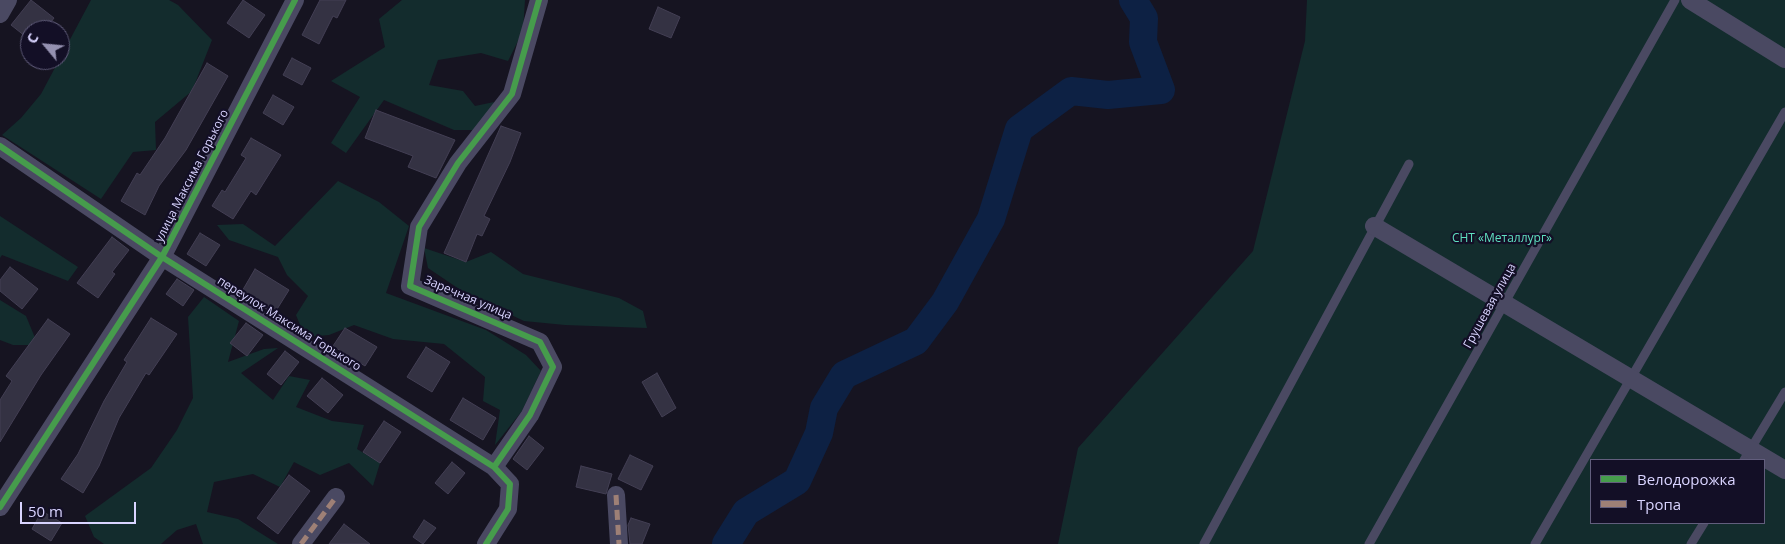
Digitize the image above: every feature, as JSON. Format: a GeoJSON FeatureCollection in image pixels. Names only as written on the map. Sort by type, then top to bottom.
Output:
{"type":"FeatureCollection","features":[{"type":"Feature","properties":{"kind":"street"},"geometry":{"type":"LineString","coordinates":[[0,14],[8,0]]}},
{"type":"Feature","properties":{"kind":"street","name":"улица Максима Горького"},"geometry":{"type":"LineString","coordinates":[[0,507],[162,257],[295,0]]}},
{"type":"Feature","properties":{"kind":"street","name":"Заречная улица"},"geometry":{"type":"LineString","coordinates":[[494,467],[530,415],[552,367],[540,342],[410,286],[419,227],[458,163],[512,94],[539,0]]}},
{"type":"Feature","properties":{"kind":"street"},"geometry":{"type":"LineString","coordinates":[[1690,0],[1785,59]]}},
{"type":"Feature","properties":{"kind":"street","name":"переулок Максима Горького"},"geometry":{"type":"LineString","coordinates":[[0,146],[162,257],[494,467],[510,484],[508,509],[486,544]]}},
{"type":"Feature","properties":{"kind":"street"},"geometry":{"type":"LineString","coordinates":[[1374,226],[1505,306],[1632,379],[1747,454],[1759,459]]}},
{"type":"Feature","properties":{"kind":"street"},"geometry":{"type":"LineString","coordinates":[[1765,462],[1785,470]]}},
{"type":"Feature","properties":{"kind":"street"},"geometry":{"type":"LineString","coordinates":[[616,495],[619,544]]}},
{"type":"Feature","properties":{"kind":"street"},"geometry":{"type":"LineString","coordinates":[[301,544],[336,497]]}},
{"type":"Feature","properties":{"kind":"lane","name":"Грушевая улица"},"geometry":{"type":"LineString","coordinates":[[1369,544],[1505,306],[1675,0]]}},
{"type":"Feature","properties":{"kind":"lane"},"geometry":{"type":"LineString","coordinates":[[1535,544],[1785,112]]}},
{"type":"Feature","properties":{"kind":"lane"},"geometry":{"type":"LineString","coordinates":[[1204,544],[1409,164]]}},
{"type":"Feature","properties":{"kind":"lane"},"geometry":{"type":"LineString","coordinates":[[1747,454],[1785,392]]}},
{"type":"Feature","properties":{"kind":"lane"},"geometry":{"type":"LineString","coordinates":[[1691,544],[1703,524]]}},
{"type":"Feature","properties":{"kind":"green space"},"geometry":{"type":"Polygon","coordinates":[[[91,0],[169,0],[178,5],[212,40],[192,91],[155,122],[156,150],[133,152],[101,199],[2,135],[21,118],[41,94],[54,70],[70,70],[70,39],[91,0]]]}},
{"type":"Feature","properties":{"kind":"green space"},"geometry":{"type":"Polygon","coordinates":[[[402,0],[525,0],[523,31],[508,61],[481,53],[438,60],[429,85],[463,91],[475,106],[494,102],[484,130],[454,130],[384,100],[346,153],[331,143],[360,97],[331,81],[385,47],[379,19],[402,0]]]}},
{"type":"Feature","properties":{"kind":"green space","name":"СНТ «Металлург»"},"geometry":{"type":"Polygon","coordinates":[[[1307,0],[1785,0],[1785,544],[1058,544],[1078,448],[1253,251],[1305,41],[1307,0]]]}},
{"type":"Feature","properties":{"kind":"green space"},"geometry":{"type":"Polygon","coordinates":[[[338,181],[379,202],[409,226],[386,293],[486,330],[526,355],[541,371],[522,411],[495,445],[500,410],[483,401],[485,377],[444,344],[393,339],[354,325],[329,335],[305,337],[296,315],[308,296],[287,275],[278,257],[229,240],[217,225],[243,224],[275,246],[338,181]]]}},
{"type":"Feature","properties":{"kind":"green space"},"geometry":{"type":"Polygon","coordinates":[[[0,216],[78,267],[68,281],[2,255],[0,258],[0,216]]]}},
{"type":"Feature","properties":{"kind":"green space"},"geometry":{"type":"Polygon","coordinates":[[[424,248],[466,262],[491,252],[523,274],[619,298],[643,311],[647,328],[565,325],[524,321],[465,293],[428,268],[424,248]]]}},
{"type":"Feature","properties":{"kind":"green space"},"geometry":{"type":"Polygon","coordinates":[[[204,297],[239,321],[228,362],[264,349],[278,348],[241,373],[273,400],[289,376],[310,380],[296,407],[332,421],[364,425],[357,449],[380,463],[373,486],[349,463],[320,475],[294,462],[280,487],[253,474],[214,482],[207,512],[238,519],[278,544],[203,544],[196,524],[177,530],[161,544],[104,544],[94,537],[85,516],[151,468],[177,430],[193,398],[188,317],[204,297]]]}},
{"type":"Feature","properties":{"kind":"green space"},"geometry":{"type":"Polygon","coordinates":[[[0,300],[26,316],[38,345],[13,345],[0,340],[0,300]]]}},
{"type":"Feature","properties":{"kind":"building"},"geometry":{"type":"Polygon","coordinates":[[[31,0],[54,18],[52,20],[20,20],[20,32],[11,25],[31,0]]]}},
{"type":"Feature","properties":{"kind":"building"},"geometry":{"type":"Polygon","coordinates":[[[243,0],[265,15],[249,38],[227,23],[243,0]]]}},
{"type":"Feature","properties":{"kind":"building"},"geometry":{"type":"Polygon","coordinates":[[[320,0],[346,0],[337,18],[333,16],[319,44],[302,35],[320,0]]]}},
{"type":"Feature","properties":{"kind":"building"},"geometry":{"type":"Polygon","coordinates":[[[658,7],[680,17],[671,38],[649,29],[658,7]]]}},
{"type":"Feature","properties":{"kind":"building"},"geometry":{"type":"Polygon","coordinates":[[[292,58],[311,68],[302,85],[283,75],[292,58]]]}},
{"type":"Feature","properties":{"kind":"building"},"geometry":{"type":"Polygon","coordinates":[[[207,63],[228,76],[186,150],[159,186],[145,215],[121,201],[137,173],[140,175],[165,138],[207,63]]]}},
{"type":"Feature","properties":{"kind":"building"},"geometry":{"type":"Polygon","coordinates":[[[273,95],[294,107],[283,125],[263,113],[273,95]]]}},
{"type":"Feature","properties":{"kind":"building"},"geometry":{"type":"Polygon","coordinates":[[[376,110],[455,140],[436,178],[408,167],[413,156],[365,138],[376,110]]]}},
{"type":"Feature","properties":{"kind":"building"},"geometry":{"type":"Polygon","coordinates":[[[501,126],[521,133],[510,162],[484,216],[490,219],[482,236],[477,234],[466,262],[444,253],[501,126]]]}},
{"type":"Feature","properties":{"kind":"building"},"geometry":{"type":"Polygon","coordinates":[[[251,138],[281,155],[256,195],[251,191],[233,219],[212,206],[222,190],[225,192],[246,158],[241,155],[251,138]]]}},
{"type":"Feature","properties":{"kind":"building"},"geometry":{"type":"Polygon","coordinates":[[[200,233],[220,245],[206,266],[187,254],[200,233]]]}},
{"type":"Feature","properties":{"kind":"building"},"geometry":{"type":"Polygon","coordinates":[[[112,237],[129,250],[112,272],[115,274],[98,298],[77,283],[112,237]]]}},
{"type":"Feature","properties":{"kind":"building"},"geometry":{"type":"Polygon","coordinates":[[[10,267],[38,289],[22,309],[0,291],[0,280],[10,267]]]}},
{"type":"Feature","properties":{"kind":"building"},"geometry":{"type":"Polygon","coordinates":[[[255,269],[289,290],[274,314],[241,293],[255,269]]]}},
{"type":"Feature","properties":{"kind":"building"},"geometry":{"type":"Polygon","coordinates":[[[177,279],[194,290],[183,306],[166,294],[177,279]]]}},
{"type":"Feature","properties":{"kind":"building"},"geometry":{"type":"Polygon","coordinates":[[[151,318],[177,334],[149,375],[146,373],[119,418],[99,466],[83,493],[61,479],[78,454],[104,401],[127,362],[124,360],[151,318]]]}},
{"type":"Feature","properties":{"kind":"building"},"geometry":{"type":"Polygon","coordinates":[[[48,319],[70,334],[41,375],[0,442],[0,400],[12,381],[6,376],[48,319]]]}},
{"type":"Feature","properties":{"kind":"building"},"geometry":{"type":"Polygon","coordinates":[[[246,323],[263,335],[247,356],[230,343],[246,323]]]}},
{"type":"Feature","properties":{"kind":"building"},"geometry":{"type":"Polygon","coordinates":[[[345,328],[377,347],[365,366],[333,346],[345,328]]]}},
{"type":"Feature","properties":{"kind":"building"},"geometry":{"type":"Polygon","coordinates":[[[426,347],[450,362],[432,392],[407,377],[426,347]]]}},
{"type":"Feature","properties":{"kind":"building"},"geometry":{"type":"Polygon","coordinates":[[[285,351],[299,362],[281,385],[267,374],[285,351]]]}},
{"type":"Feature","properties":{"kind":"building"},"geometry":{"type":"Polygon","coordinates":[[[657,373],[676,408],[662,417],[642,382],[657,373]]]}},
{"type":"Feature","properties":{"kind":"building"},"geometry":{"type":"Polygon","coordinates":[[[322,378],[343,395],[328,413],[307,396],[322,378]]]}},
{"type":"Feature","properties":{"kind":"building"},"geometry":{"type":"Polygon","coordinates":[[[463,398],[496,418],[483,440],[450,420],[463,398]]]}},
{"type":"Feature","properties":{"kind":"building"},"geometry":{"type":"Polygon","coordinates":[[[384,421],[401,432],[380,463],[363,452],[384,421]]]}},
{"type":"Feature","properties":{"kind":"building"},"geometry":{"type":"Polygon","coordinates":[[[529,436],[544,448],[527,470],[513,459],[529,436]]]}},
{"type":"Feature","properties":{"kind":"building"},"geometry":{"type":"Polygon","coordinates":[[[630,455],[653,466],[641,490],[618,479],[630,455]]]}},
{"type":"Feature","properties":{"kind":"building"},"geometry":{"type":"Polygon","coordinates":[[[452,462],[465,473],[448,494],[435,483],[452,462]]]}},
{"type":"Feature","properties":{"kind":"building"},"geometry":{"type":"Polygon","coordinates":[[[581,466],[612,474],[606,494],[576,487],[581,466]]]}},
{"type":"Feature","properties":{"kind":"building"},"geometry":{"type":"Polygon","coordinates":[[[289,475],[310,491],[278,534],[257,518],[289,475]]]}},
{"type":"Feature","properties":{"kind":"building"},"geometry":{"type":"Polygon","coordinates":[[[42,511],[62,523],[51,541],[32,529],[42,511]]]}},
{"type":"Feature","properties":{"kind":"building"},"geometry":{"type":"Polygon","coordinates":[[[631,518],[650,524],[642,544],[630,544],[628,525],[631,518]]]}},
{"type":"Feature","properties":{"kind":"building"},"geometry":{"type":"Polygon","coordinates":[[[424,520],[436,528],[423,544],[413,537],[424,520]]]}},
{"type":"Feature","properties":{"kind":"building"},"geometry":{"type":"Polygon","coordinates":[[[344,524],[370,544],[329,544],[344,524]]]}},
{"type":"Feature","properties":{"kind":"waterway"},"geometry":{"type":"LineString","coordinates":[[726,544],[746,512],[797,481],[819,433],[824,408],[844,375],[916,341],[945,302],[991,219],[1019,129],[1071,91],[1108,95],[1161,90],[1143,42],[1144,18],[1133,0]]}},
{"type":"Feature","properties":{"kind":"marked path"},"geometry":{"type":"LineString","coordinates":[[616,495],[619,544]]}},
{"type":"Feature","properties":{"kind":"marked path"},"geometry":{"type":"LineString","coordinates":[[301,544],[336,497]]}},
{"type":"Feature","properties":{"kind":"cycle path"},"geometry":{"type":"LineString","coordinates":[[0,507],[162,257],[295,0]]}},
{"type":"Feature","properties":{"kind":"cycle path"},"geometry":{"type":"LineString","coordinates":[[494,467],[530,415],[553,367],[540,342],[410,286],[419,227],[458,163],[512,94],[539,0]]}},
{"type":"Feature","properties":{"kind":"cycle path"},"geometry":{"type":"LineString","coordinates":[[0,146],[162,257],[494,467],[510,484],[508,509],[486,544]]}}]}
